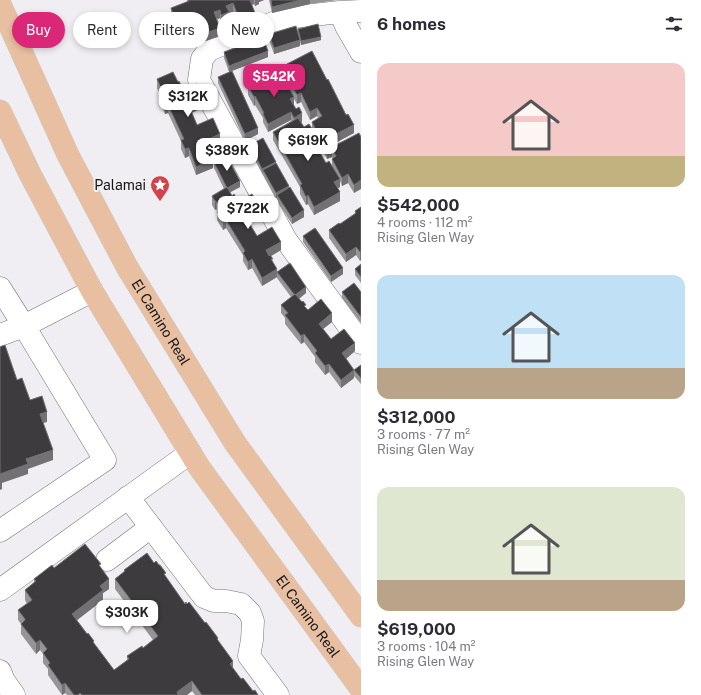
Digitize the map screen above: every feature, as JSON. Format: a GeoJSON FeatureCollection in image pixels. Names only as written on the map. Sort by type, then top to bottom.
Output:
{"type":"FeatureCollection","features":[{"type":"Feature","properties":{"kind":"main road","name":"El Camino Real"},"geometry":{"type":"LineString","coordinates":[[0,4],[68,155],[127,267],[234,443],[361,616]]}},
{"type":"Feature","properties":{"kind":"main road","name":"El Camino Real"},"geometry":{"type":"LineString","coordinates":[[0,111],[30,174],[92,291],[190,453],[249,537],[361,689]]}},
{"type":"Feature","properties":{"kind":"street"},"geometry":{"type":"LineString","coordinates":[[361,11],[285,18],[209,50],[202,59],[199,80],[286,240],[361,343]]}},
{"type":"Feature","properties":{"kind":"street"},"geometry":{"type":"LineString","coordinates":[[340,12],[361,52]]}},
{"type":"Feature","properties":{"kind":"street"},"geometry":{"type":"LineString","coordinates":[[0,288],[105,460],[0,531]]}},
{"type":"Feature","properties":{"kind":"street"},"geometry":{"type":"LineString","coordinates":[[0,336],[24,326],[92,291]]}},
{"type":"Feature","properties":{"kind":"street"},"geometry":{"type":"LineString","coordinates":[[0,590],[190,453]]}},
{"type":"Feature","properties":{"kind":"street"},"geometry":{"type":"LineString","coordinates":[[128,497],[204,597],[214,601],[226,601],[241,604],[250,613],[253,626],[249,656],[278,695]]}},
{"type":"Feature","properties":{"kind":"street"},"geometry":{"type":"LineString","coordinates":[[107,560],[151,527]]}},
{"type":"Feature","properties":{"kind":"street"},"geometry":{"type":"LineString","coordinates":[[0,671],[4,681],[14,695]]}},
{"type":"Feature","properties":{"kind":"building"},"geometry":{"type":"Polygon","coordinates":[[[188,0],[250,0],[255,12],[236,12],[233,3],[226,6],[229,12],[220,12],[220,10],[214,12],[217,20],[217,29],[209,32],[209,12],[172,12],[171,8],[189,1],[188,0]]]}},
{"type":"Feature","properties":{"kind":"building"},"geometry":{"type":"Polygon","coordinates":[[[271,0],[301,0],[272,7],[271,0]]]}},
{"type":"Feature","properties":{"kind":"building"},"geometry":{"type":"Polygon","coordinates":[[[318,24],[321,37],[301,41],[298,29],[318,24]]]}},
{"type":"Feature","properties":{"kind":"building"},"geometry":{"type":"Polygon","coordinates":[[[296,26],[300,40],[274,48],[274,33],[296,26]]]}},
{"type":"Feature","properties":{"kind":"building"},"geometry":{"type":"Polygon","coordinates":[[[234,48],[267,48],[268,51],[229,66],[224,52],[234,48]]]}},
{"type":"Feature","properties":{"kind":"building"},"geometry":{"type":"Polygon","coordinates":[[[312,51],[346,115],[348,114],[354,125],[328,138],[323,129],[317,132],[312,122],[322,116],[317,108],[310,112],[301,93],[297,95],[287,77],[292,74],[287,64],[312,51]]]}},
{"type":"Feature","properties":{"kind":"building"},"geometry":{"type":"Polygon","coordinates":[[[232,71],[258,128],[245,134],[218,77],[232,71]]]}},
{"type":"Feature","properties":{"kind":"building"},"geometry":{"type":"Polygon","coordinates":[[[173,72],[183,90],[197,84],[204,99],[189,106],[197,125],[213,118],[220,134],[204,141],[210,149],[208,150],[213,160],[196,167],[189,148],[185,149],[181,140],[184,139],[168,105],[165,106],[161,97],[164,95],[157,79],[173,72]]]}},
{"type":"Feature","properties":{"kind":"building"},"geometry":{"type":"Polygon","coordinates":[[[274,72],[279,82],[284,79],[294,97],[290,99],[296,109],[299,107],[302,113],[294,118],[291,112],[268,124],[263,114],[264,113],[248,86],[274,72]]]}},
{"type":"Feature","properties":{"kind":"building"},"geometry":{"type":"Polygon","coordinates":[[[298,118],[304,127],[309,124],[315,134],[304,140],[308,145],[311,143],[313,146],[315,144],[326,163],[329,161],[340,179],[334,182],[340,192],[314,207],[308,195],[306,197],[300,185],[302,184],[273,132],[298,118]]]}},
{"type":"Feature","properties":{"kind":"building"},"geometry":{"type":"Polygon","coordinates":[[[359,133],[361,137],[361,180],[354,185],[348,174],[342,178],[332,159],[336,156],[332,148],[327,151],[324,144],[332,140],[336,145],[359,133]]]}},
{"type":"Feature","properties":{"kind":"building"},"geometry":{"type":"Polygon","coordinates":[[[263,138],[276,162],[262,169],[250,145],[263,138]]]}},
{"type":"Feature","properties":{"kind":"building"},"geometry":{"type":"Polygon","coordinates":[[[226,155],[240,181],[227,188],[214,162],[226,155]]]}},
{"type":"Feature","properties":{"kind":"building"},"geometry":{"type":"Polygon","coordinates":[[[276,163],[289,186],[276,193],[263,170],[276,163]]]}},
{"type":"Feature","properties":{"kind":"building"},"geometry":{"type":"Polygon","coordinates":[[[227,187],[232,196],[234,194],[237,203],[252,194],[261,209],[246,218],[257,236],[272,227],[281,242],[266,250],[269,256],[270,255],[273,259],[271,259],[277,269],[262,278],[252,259],[248,262],[243,253],[245,251],[226,220],[223,221],[217,212],[221,209],[212,196],[227,187]]]}},
{"type":"Feature","properties":{"kind":"building"},"geometry":{"type":"Polygon","coordinates":[[[290,187],[304,210],[292,218],[277,195],[290,187]]]}},
{"type":"Feature","properties":{"kind":"building"},"geometry":{"type":"Polygon","coordinates":[[[361,207],[361,251],[360,252],[356,247],[346,254],[329,230],[356,213],[355,211],[361,207]]]}},
{"type":"Feature","properties":{"kind":"building"},"geometry":{"type":"Polygon","coordinates":[[[315,228],[343,268],[331,276],[303,236],[315,228]]]}},
{"type":"Feature","properties":{"kind":"building"},"geometry":{"type":"Polygon","coordinates":[[[290,263],[306,287],[295,295],[277,272],[290,263]]]}},
{"type":"Feature","properties":{"kind":"building"},"geometry":{"type":"Polygon","coordinates":[[[361,264],[361,277],[355,269],[361,264]]]}},
{"type":"Feature","properties":{"kind":"building"},"geometry":{"type":"Polygon","coordinates":[[[354,283],[361,292],[361,317],[342,292],[354,283]]]}},
{"type":"Feature","properties":{"kind":"building"},"geometry":{"type":"Polygon","coordinates":[[[295,294],[302,302],[303,301],[306,305],[304,306],[308,310],[321,299],[332,313],[319,324],[331,339],[344,329],[355,343],[342,353],[354,370],[341,380],[329,364],[325,366],[315,353],[317,351],[304,334],[301,336],[285,315],[288,313],[281,305],[295,294]]]}},
{"type":"Feature","properties":{"kind":"building"},"geometry":{"type":"Polygon","coordinates":[[[5,345],[17,380],[22,378],[30,400],[42,396],[47,412],[40,414],[53,450],[26,459],[28,464],[0,474],[0,347],[5,345]]]}},
{"type":"Feature","properties":{"kind":"building"},"geometry":{"type":"Polygon","coordinates":[[[361,365],[361,378],[354,370],[361,365]]]}},
{"type":"Feature","properties":{"kind":"building"},"geometry":{"type":"Polygon","coordinates":[[[85,544],[101,564],[99,565],[109,579],[100,586],[103,590],[72,614],[94,641],[93,642],[114,670],[129,659],[127,656],[142,646],[143,648],[158,636],[115,579],[125,571],[124,570],[147,553],[154,563],[156,561],[166,573],[164,574],[185,604],[186,602],[187,604],[189,602],[205,623],[206,622],[233,661],[230,664],[241,679],[243,678],[258,695],[202,695],[192,681],[177,692],[178,695],[82,695],[80,693],[78,695],[74,695],[65,683],[62,685],[48,665],[50,663],[43,653],[47,649],[40,640],[36,643],[21,624],[25,619],[18,610],[32,600],[25,590],[36,581],[34,579],[52,565],[54,568],[85,544]]]}},
{"type":"Feature","properties":{"kind":"place","name":"Palamai"},"geometry":{"type":"Point","coordinates":[160,202]}}]}
